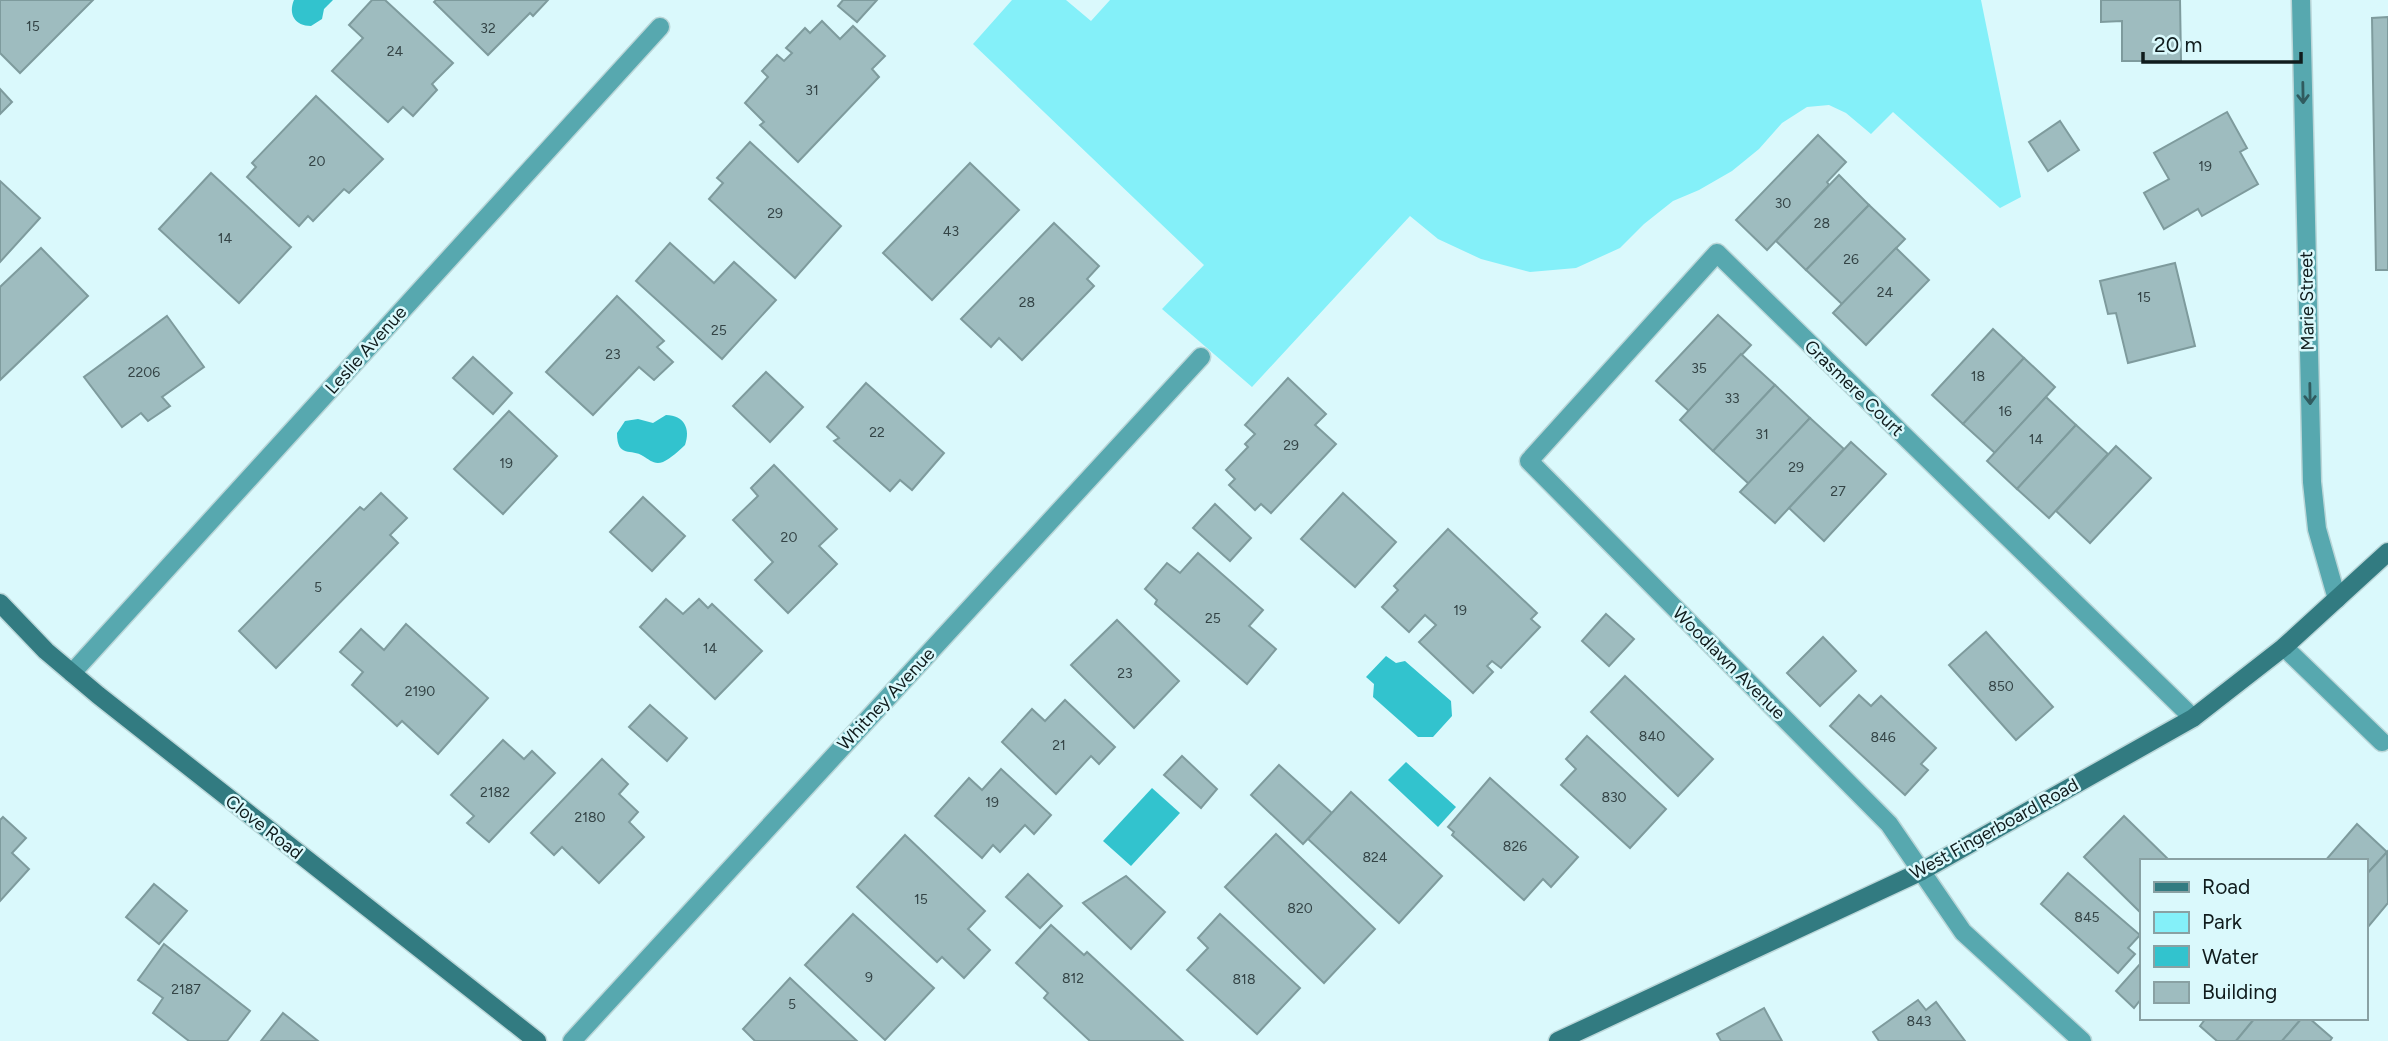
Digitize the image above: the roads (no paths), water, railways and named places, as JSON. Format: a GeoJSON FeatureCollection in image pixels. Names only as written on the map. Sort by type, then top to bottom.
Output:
{"type":"FeatureCollection","features":[{"type":"Feature","properties":{"kind":"street","name":"Marie Street"},"geometry":{"type":"LineString","coordinates":[[2301,0],[2312,482],[2317,529],[2337,599]]}},
{"type":"Feature","properties":{"kind":"street","name":"Leslie Avenue"},"geometry":{"type":"LineString","coordinates":[[72,673],[660,27]]}},
{"type":"Feature","properties":{"kind":"street","name":"Grasmere Court"},"geometry":{"type":"LineString","coordinates":[[1529,461],[1717,253],[2193,718]]}},
{"type":"Feature","properties":{"kind":"street","name":"Whitney Avenue"},"geometry":{"type":"LineString","coordinates":[[572,1041],[1201,357]]}},
{"type":"Feature","properties":{"kind":"street","name":"Woodlawn Avenue"},"geometry":{"type":"LineString","coordinates":[[1529,461],[1889,824],[1963,932],[2082,1041]]}},
{"type":"Feature","properties":{"kind":"street","name":"West Fingerboard Road"},"geometry":{"type":"LineString","coordinates":[[1558,1041],[1922,871],[2193,718],[2284,648],[2388,552]]}},
{"type":"Feature","properties":{"kind":"street","name":"Clove Road"},"geometry":{"type":"LineString","coordinates":[[0,603],[72,673],[537,1041]]}},
{"type":"Feature","properties":{"kind":"street"},"geometry":{"type":"LineString","coordinates":[[2284,648],[2382,742]]}},
{"type":"Feature","properties":{"kind":"water"},"geometry":{"type":"Polygon","coordinates":[[[294,0],[333,0],[324,9],[322,19],[311,26],[301,24],[294,18],[294,0]]]}},
{"type":"Feature","properties":{"kind":"water"},"geometry":{"type":"Polygon","coordinates":[[[666,415],[682,420],[687,434],[685,445],[669,459],[660,463],[622,450],[617,433],[625,421],[638,419],[653,423],[666,415]]]}},
{"type":"Feature","properties":{"kind":"water"},"geometry":{"type":"Polygon","coordinates":[[[1386,656],[1396,663],[1405,661],[1451,701],[1452,716],[1433,737],[1418,737],[1373,697],[1374,684],[1366,677],[1386,656]]]}},
{"type":"Feature","properties":{"kind":"water"},"geometry":{"type":"Polygon","coordinates":[[[1406,762],[1456,807],[1438,827],[1388,780],[1406,762]]]}},
{"type":"Feature","properties":{"kind":"water"},"geometry":{"type":"Polygon","coordinates":[[[1152,788],[1180,813],[1131,866],[1103,841],[1152,788]]]}}]}
